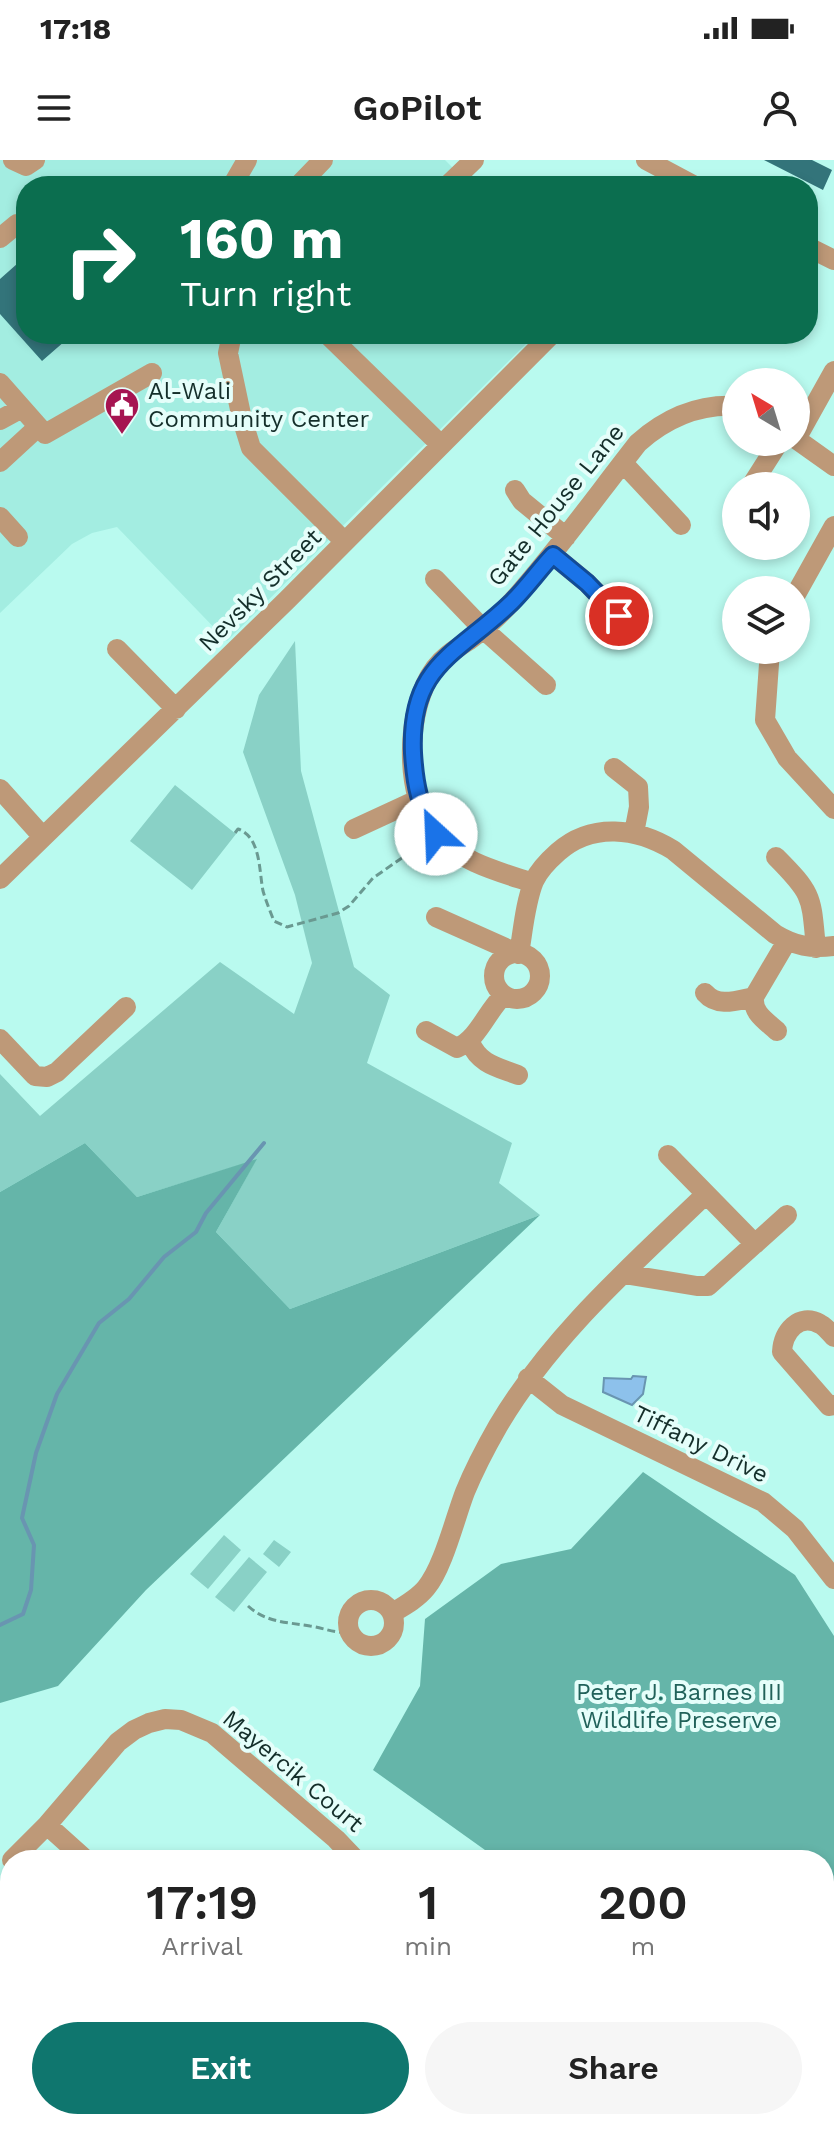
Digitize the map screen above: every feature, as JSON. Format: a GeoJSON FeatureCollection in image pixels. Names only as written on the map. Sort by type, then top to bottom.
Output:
{"type":"FeatureCollection","features":[{"type":"Feature","properties":{"kind":"street"},"geometry":{"type":"LineString","coordinates":[[13,160],[26,166],[35,160]]}},
{"type":"Feature","properties":{"kind":"street"},"geometry":{"type":"LineString","coordinates":[[308,176],[323,160]]}},
{"type":"Feature","properties":{"kind":"street"},"geometry":{"type":"LineString","coordinates":[[646,160],[676,176]]}},
{"type":"Feature","properties":{"kind":"street"},"geometry":{"type":"LineString","coordinates":[[0,238],[16,225]]}},
{"type":"Feature","properties":{"kind":"street"},"geometry":{"type":"LineString","coordinates":[[230,344],[228,353],[251,448],[345,542]]}},
{"type":"Feature","properties":{"kind":"street"},"geometry":{"type":"LineString","coordinates":[[337,344],[441,445]]}},
{"type":"Feature","properties":{"kind":"street","name":"Nevsky Street"},"geometry":{"type":"LineString","coordinates":[[0,879],[176,709],[542,344]]}},
{"type":"Feature","properties":{"kind":"street"},"geometry":{"type":"LineString","coordinates":[[810,414],[834,371]]}},
{"type":"Feature","properties":{"kind":"street"},"geometry":{"type":"LineString","coordinates":[[0,462],[42,431],[152,373]]}},
{"type":"Feature","properties":{"kind":"street"},"geometry":{"type":"LineString","coordinates":[[0,383],[42,431]]}},
{"type":"Feature","properties":{"kind":"street","name":"Gate House Lane"},"geometry":{"type":"LineString","coordinates":[[533,883],[483,866],[452,849],[436,834],[422,813],[415,781],[413,737],[419,696],[442,660],[514,600],[651,432],[683,413],[722,406]]}},
{"type":"Feature","properties":{"kind":"street"},"geometry":{"type":"LineString","coordinates":[[0,420],[22,408]]}},
{"type":"Feature","properties":{"kind":"street"},"geometry":{"type":"LineString","coordinates":[[810,449],[834,466]]}},
{"type":"Feature","properties":{"kind":"street"},"geometry":{"type":"LineString","coordinates":[[623,463],[681,525]]}},
{"type":"Feature","properties":{"kind":"street"},"geometry":{"type":"LineString","coordinates":[[515,490],[522,501],[566,537]]}},
{"type":"Feature","properties":{"kind":"street"},"geometry":{"type":"LineString","coordinates":[[0,517],[18,537]]}},
{"type":"Feature","properties":{"kind":"street"},"geometry":{"type":"LineString","coordinates":[[806,576],[834,526]]}},
{"type":"Feature","properties":{"kind":"street"},"geometry":{"type":"LineString","coordinates":[[553,555],[587,583],[619,616]]}},
{"type":"Feature","properties":{"kind":"street"},"geometry":{"type":"LineString","coordinates":[[435,579],[482,628],[546,685]]}},
{"type":"Feature","properties":{"kind":"street"},"geometry":{"type":"LineString","coordinates":[[117,649],[176,709]]}},
{"type":"Feature","properties":{"kind":"street"},"geometry":{"type":"LineString","coordinates":[[769,664],[765,720],[787,758],[834,809]]}},
{"type":"Feature","properties":{"kind":"street"},"geometry":{"type":"LineString","coordinates":[[614,768],[638,787],[639,807],[634,833]]}},
{"type":"Feature","properties":{"kind":"street"},"geometry":{"type":"LineString","coordinates":[[0,789],[43,837]]}},
{"type":"Feature","properties":{"kind":"street"},"geometry":{"type":"LineString","coordinates":[[354,829],[419,799]]}},
{"type":"Feature","properties":{"kind":"street"},"geometry":{"type":"LineString","coordinates":[[519,954],[533,883],[549,859],[564,847],[581,837],[599,832],[634,833],[655,839],[787,941],[794,945],[825,947],[807,891],[776,857]]}},
{"type":"Feature","properties":{"kind":"street"},"geometry":{"type":"LineString","coordinates":[[436,917],[532,959],[537,966],[537,988],[532,994],[518,999],[504,995],[495,983],[495,969],[504,957],[519,954]]}},
{"type":"Feature","properties":{"kind":"street"},"geometry":{"type":"LineString","coordinates":[[777,1031],[756,1011],[754,997],[787,941]]}},
{"type":"Feature","properties":{"kind":"street"},"geometry":{"type":"LineString","coordinates":[[705,993],[710,999],[726,1003],[754,997]]}},
{"type":"Feature","properties":{"kind":"street"},"geometry":{"type":"LineString","coordinates":[[426,1031],[457,1048],[470,1042],[491,1007],[504,995]]}},
{"type":"Feature","properties":{"kind":"street"},"geometry":{"type":"LineString","coordinates":[[0,1039],[35,1076],[47,1077],[61,1068],[126,1007]]}},
{"type":"Feature","properties":{"kind":"street"},"geometry":{"type":"LineString","coordinates":[[470,1042],[475,1054],[484,1061],[518,1075]]}},
{"type":"Feature","properties":{"kind":"street"},"geometry":{"type":"LineString","coordinates":[[668,1155],[755,1244]]}},
{"type":"Feature","properties":{"kind":"street"},"geometry":{"type":"LineString","coordinates":[[392,1613],[409,1604],[427,1587],[448,1542],[466,1490],[496,1429],[528,1378],[569,1327],[705,1195]]}},
{"type":"Feature","properties":{"kind":"street"},"geometry":{"type":"LineString","coordinates":[[624,1274],[708,1286],[787,1215]]}},
{"type":"Feature","properties":{"kind":"street"},"geometry":{"type":"LineString","coordinates":[[834,1337],[820,1324],[805,1320],[795,1323],[782,1344],[782,1352],[829,1406],[834,1405]]}},
{"type":"Feature","properties":{"kind":"street","name":"Tiffany Drive"},"geometry":{"type":"LineString","coordinates":[[528,1378],[562,1405],[763,1502],[795,1529],[831,1567]]}},
{"type":"Feature","properties":{"kind":"street"},"geometry":{"type":"LineString","coordinates":[[373,1600],[381,1602],[392,1613],[391,1634],[380,1645],[359,1643],[350,1632],[349,1616],[358,1604],[373,1600]]}},
{"type":"Feature","properties":{"kind":"street","name":"Mayercik Court"},"geometry":{"type":"LineString","coordinates":[[22,1850],[126,1736],[149,1723],[165,1719],[181,1720],[212,1733],[346,1850]]}},
{"type":"Feature","properties":{"kind":"street"},"geometry":{"type":"LineString","coordinates":[[47,1825],[75,1850]]}},
{"type":"Feature","properties":{"kind":"path"},"geometry":{"type":"LineString","coordinates":[[235,833],[238,829],[243,831],[256,850],[264,893],[274,921],[279,925],[326,917],[349,906],[373,878],[436,834]]}},
{"type":"Feature","properties":{"kind":"path"},"geometry":{"type":"LineString","coordinates":[[248,1606],[278,1622],[339,1633],[350,1632]]}},
{"type":"Feature","properties":{"kind":"shaded area"},"geometry":{"type":"Polygon","coordinates":[[[0,160],[445,160],[461,176],[16,176],[16,344],[526,344],[227,641],[117,527],[92,533],[72,544],[0,613],[0,160]]]}},
{"type":"Feature","properties":{"kind":"shaded area"},"geometry":{"type":"Polygon","coordinates":[[[295,641],[301,771],[354,967],[390,995],[367,1063],[512,1143],[499,1183],[540,1215],[290,1309],[216,1232],[256,1160],[137,1197],[85,1143],[0,1192],[0,1074],[40,1116],[220,962],[294,1014],[312,963],[295,895],[243,752],[259,695],[295,641]]]}},
{"type":"Feature","properties":{"kind":"shaded area"},"geometry":{"type":"Polygon","coordinates":[[[175,785],[236,834],[192,890],[130,841],[175,785]]]}},
{"type":"Feature","properties":{"kind":"shaded area"},"geometry":{"type":"Polygon","coordinates":[[[633,1376],[646,1377],[643,1394],[632,1405],[603,1392],[604,1378],[631,1379],[633,1376]]]}},
{"type":"Feature","properties":{"kind":"shaded area"},"geometry":{"type":"Polygon","coordinates":[[[224,1535],[241,1550],[208,1589],[190,1574],[224,1535]]]}},
{"type":"Feature","properties":{"kind":"shaded area"},"geometry":{"type":"Polygon","coordinates":[[[274,1540],[291,1552],[279,1567],[263,1554],[274,1540]]]}},
{"type":"Feature","properties":{"kind":"shaded area"},"geometry":{"type":"Polygon","coordinates":[[[249,1557],[267,1572],[234,1612],[215,1597],[249,1557]]]}},
{"type":"Feature","properties":{"kind":"green space"},"geometry":{"type":"Polygon","coordinates":[[[85,1143],[137,1197],[257,1159],[216,1232],[290,1309],[540,1215],[146,1590],[58,1686],[0,1703],[0,1192],[85,1143]]]}},
{"type":"Feature","properties":{"kind":"green space","name":"Peter J. Barnes III Wildlife Preserve"},"geometry":{"type":"Polygon","coordinates":[[[643,1472],[795,1575],[834,1636],[834,1850],[485,1850],[373,1770],[420,1686],[425,1619],[501,1564],[571,1549],[643,1472]]]}},
{"type":"Feature","properties":{"kind":"building"},"geometry":{"type":"Polygon","coordinates":[[[764,160],[812,160],[832,170],[823,190],[818,187],[818,176],[795,176],[764,160]]]}},
{"type":"Feature","properties":{"kind":"building"},"geometry":{"type":"Polygon","coordinates":[[[16,265],[16,332],[0,314],[0,279],[16,265]]]}},
{"type":"Feature","properties":{"kind":"building"},"geometry":{"type":"Polygon","coordinates":[[[27,344],[62,344],[42,361],[27,344]]]}},
{"type":"Feature","properties":{"kind":"waterway"},"geometry":{"type":"LineString","coordinates":[[0,1625],[23,1614],[31,1590],[34,1545],[22,1518],[36,1453],[57,1394],[99,1323],[129,1299],[164,1257],[196,1232],[206,1213],[264,1143]]}},
{"type":"Feature","properties":{"kind":"place","name":"Al-Wali Community Center"},"geometry":{"type":"Point","coordinates":[122,436]}},
{"type":"Feature","properties":{"kind":"route"},"geometry":{"type":"LineString","coordinates":[[436,834],[422,813],[415,781],[413,737],[419,696],[435,668],[514,600],[553,555],[587,583],[619,616]]}}]}
